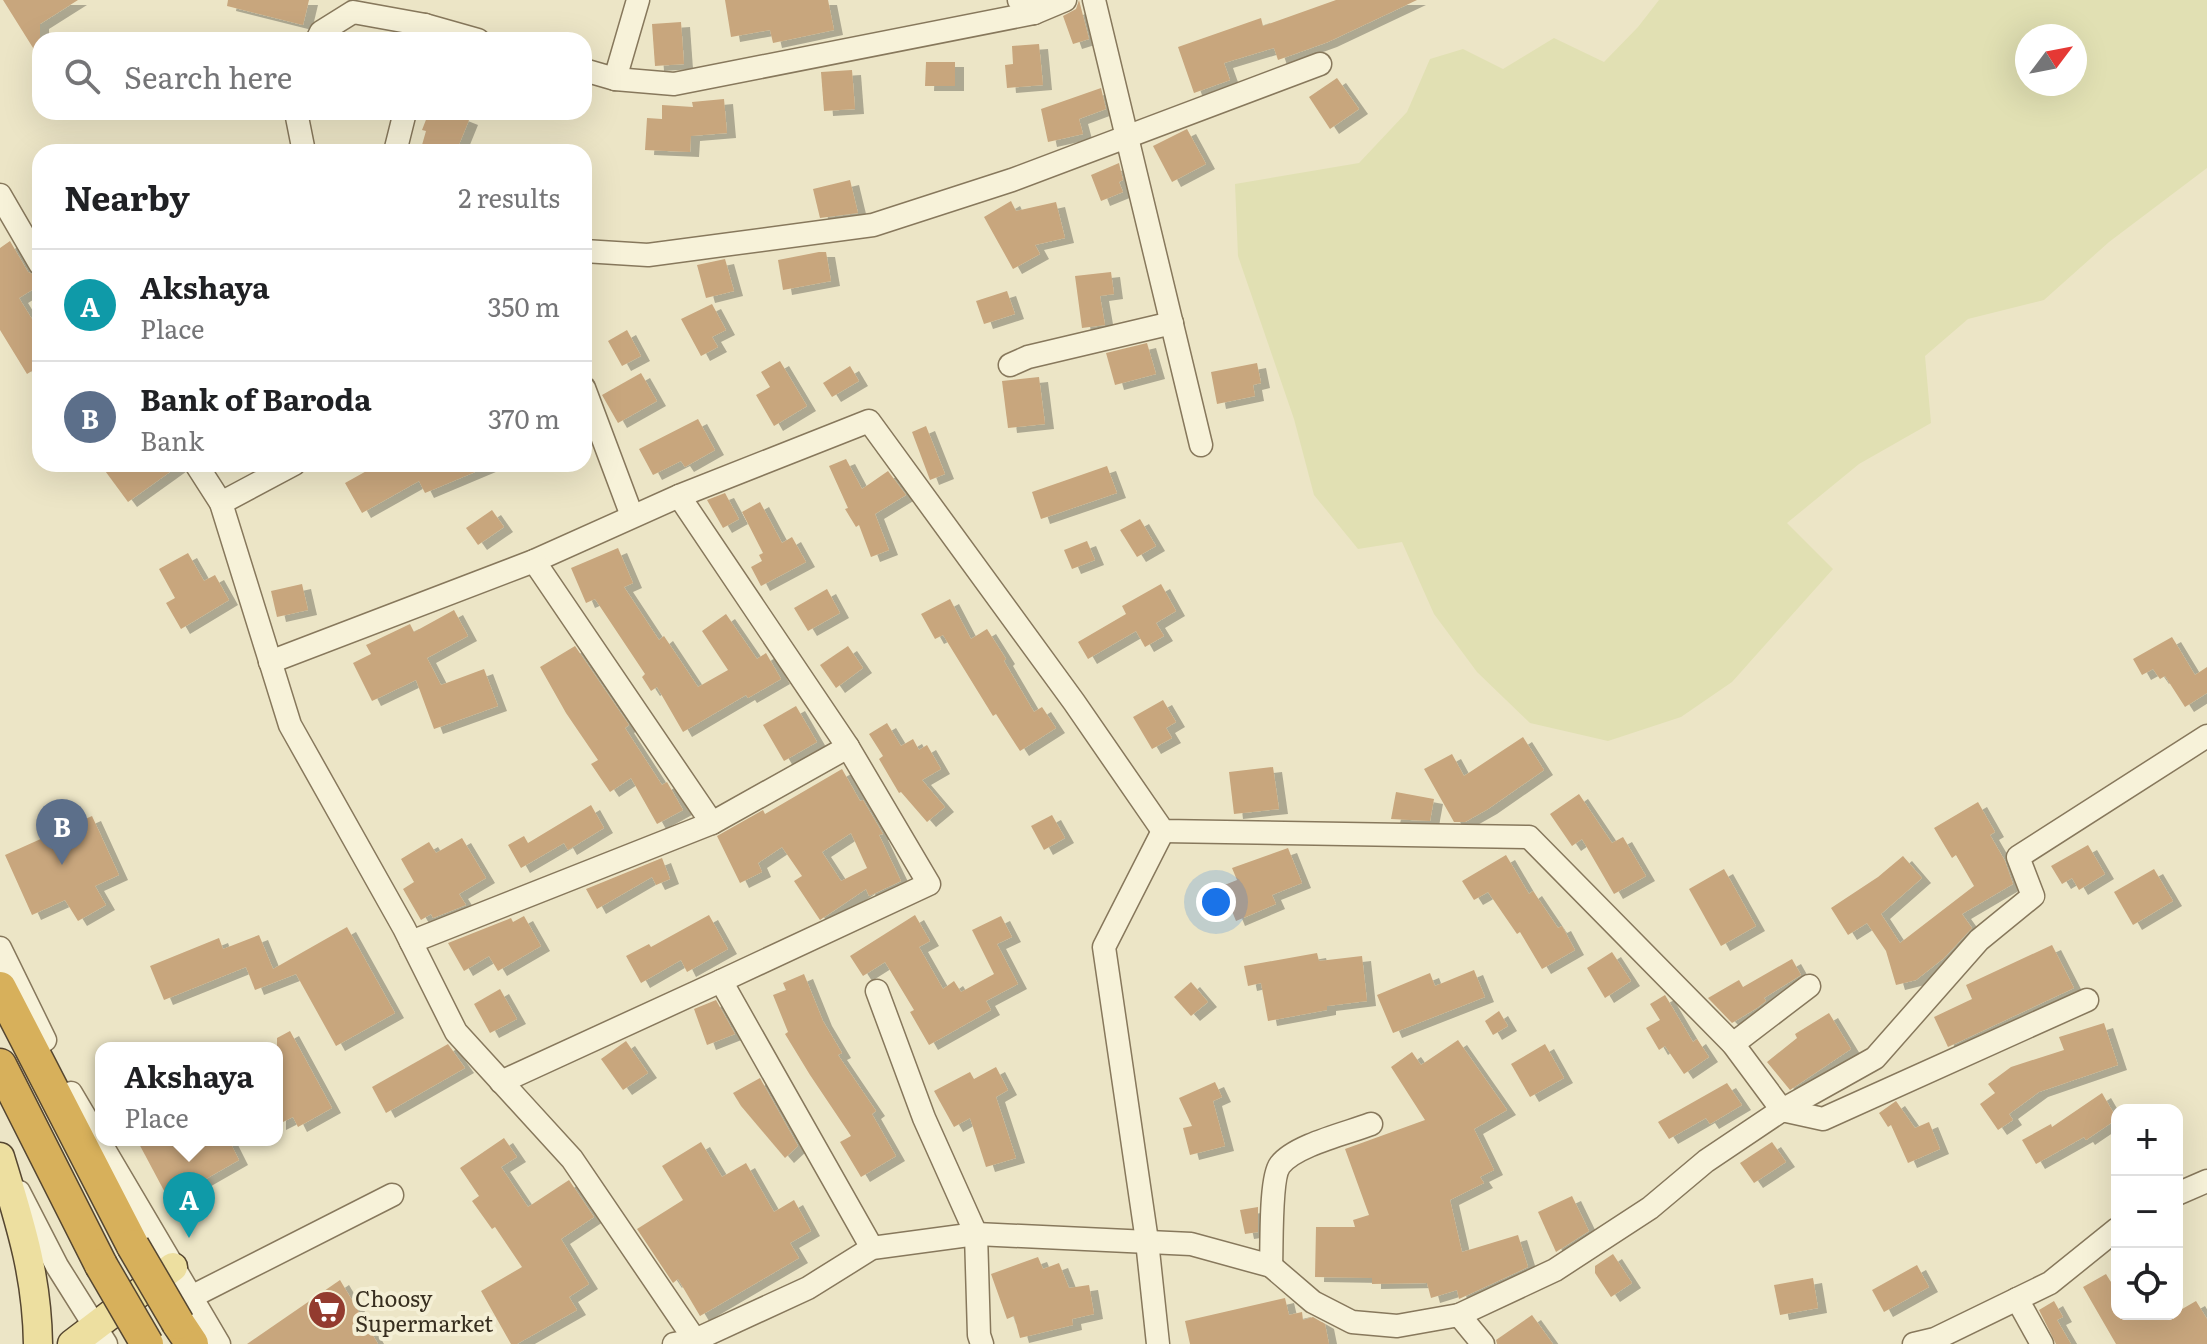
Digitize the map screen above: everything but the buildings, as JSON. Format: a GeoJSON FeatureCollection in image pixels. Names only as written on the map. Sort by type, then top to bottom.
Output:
{"type":"FeatureCollection","features":[{"type":"Feature","properties":{"kind":"highway"},"geometry":{"type":"LineString","coordinates":[[0,988],[133,1246],[187,1321]]}},
{"type":"Feature","properties":{"kind":"highway"},"geometry":{"type":"LineString","coordinates":[[0,1065],[101,1265],[147,1344]]}},
{"type":"Feature","properties":{"kind":"main road"},"geometry":{"type":"LineString","coordinates":[[0,1156],[27,1245],[37,1301],[38,1344]]}},
{"type":"Feature","properties":{"kind":"main road"},"geometry":{"type":"LineString","coordinates":[[72,1344],[100,1334],[173,1267]]}},
{"type":"Feature","properties":{"kind":"street"},"geometry":{"type":"LineString","coordinates":[[615,79],[638,0]]}},
{"type":"Feature","properties":{"kind":"street"},"geometry":{"type":"LineString","coordinates":[[592,72],[615,79],[674,84],[1065,0]]}},
{"type":"Feature","properties":{"kind":"street"},"geometry":{"type":"LineString","coordinates":[[1094,0],[1201,445]]}},
{"type":"Feature","properties":{"kind":"street"},"geometry":{"type":"LineString","coordinates":[[321,32],[353,12],[421,32]]}},
{"type":"Feature","properties":{"kind":"street"},"geometry":{"type":"LineString","coordinates":[[592,252],[648,255],[873,225],[1012,180],[1320,64]]}},
{"type":"Feature","properties":{"kind":"street"},"geometry":{"type":"LineString","coordinates":[[298,120],[302,144]]}},
{"type":"Feature","properties":{"kind":"street"},"geometry":{"type":"LineString","coordinates":[[397,144],[403,120]]}},
{"type":"Feature","properties":{"kind":"street"},"geometry":{"type":"LineString","coordinates":[[0,195],[32,250]]}},
{"type":"Feature","properties":{"kind":"street"},"geometry":{"type":"LineString","coordinates":[[1010,365],[1028,357],[1172,323]]}},
{"type":"Feature","properties":{"kind":"street"},"geometry":{"type":"LineString","coordinates":[[592,409],[632,516]]}},
{"type":"Feature","properties":{"kind":"street"},"geometry":{"type":"LineString","coordinates":[[270,662],[534,561],[679,496],[869,421],[1074,702],[1163,831]]}},
{"type":"Feature","properties":{"kind":"street"},"geometry":{"type":"LineString","coordinates":[[201,472],[221,503],[290,725],[411,942],[456,1032],[572,1159],[684,1342],[808,1288],[872,1248],[976,1234],[1191,1244],[1271,1266],[1313,1302],[1352,1322],[1397,1326],[1459,1315],[1555,1270],[1650,1208],[1706,1161],[1782,1110],[1875,1058],[1979,940],[2033,896],[2018,857],[2207,736]]}},
{"type":"Feature","properties":{"kind":"street"},"geometry":{"type":"LineString","coordinates":[[221,503],[279,472]]}},
{"type":"Feature","properties":{"kind":"street"},"geometry":{"type":"LineString","coordinates":[[501,1082],[929,884],[848,747],[679,496]]}},
{"type":"Feature","properties":{"kind":"street"},"geometry":{"type":"LineString","coordinates":[[534,561],[712,823]]}},
{"type":"Feature","properties":{"kind":"street"},"geometry":{"type":"LineString","coordinates":[[411,942],[712,823],[848,747]]}},
{"type":"Feature","properties":{"kind":"street"},"geometry":{"type":"LineString","coordinates":[[1163,831],[1529,837],[1733,1044],[1782,1110],[1823,1119],[2087,1000]]}},
{"type":"Feature","properties":{"kind":"street"},"geometry":{"type":"LineString","coordinates":[[1158,1344],[1147,1241],[1104,947],[1163,831]]}},
{"type":"Feature","properties":{"kind":"street"},"geometry":{"type":"LineString","coordinates":[[0,948],[75,1102],[95,1136]]}},
{"type":"Feature","properties":{"kind":"street"},"geometry":{"type":"LineString","coordinates":[[721,981],[872,1248]]}},
{"type":"Feature","properties":{"kind":"street"},"geometry":{"type":"LineString","coordinates":[[1733,1044],[1809,986]]}},
{"type":"Feature","properties":{"kind":"street"},"geometry":{"type":"LineString","coordinates":[[877,991],[924,1118],[976,1234],[979,1335],[982,1344]]}},
{"type":"Feature","properties":{"kind":"street"},"geometry":{"type":"LineString","coordinates":[[1271,1266],[1274,1181],[1279,1166],[1298,1151],[1371,1124]]}},
{"type":"Feature","properties":{"kind":"street"},"geometry":{"type":"LineString","coordinates":[[101,1146],[173,1267],[187,1321],[219,1344]]}},
{"type":"Feature","properties":{"kind":"street"},"geometry":{"type":"LineString","coordinates":[[0,1156],[57,1266],[100,1334]]}},
{"type":"Feature","properties":{"kind":"street"},"geometry":{"type":"LineString","coordinates":[[2183,1191],[2207,1181]]}},
{"type":"Feature","properties":{"kind":"street"},"geometry":{"type":"LineString","coordinates":[[187,1321],[392,1195]]}},
{"type":"Feature","properties":{"kind":"street"},"geometry":{"type":"LineString","coordinates":[[1914,1344],[1935,1339],[2050,1283],[2111,1234]]}},
{"type":"Feature","properties":{"kind":"street"},"geometry":{"type":"LineString","coordinates":[[2017,1299],[2042,1344]]}},
{"type":"Feature","properties":{"kind":"street"},"geometry":{"type":"LineString","coordinates":[[1459,1315],[1483,1344]]}},
{"type":"Feature","properties":{"kind":"green space"},"geometry":{"type":"Polygon","coordinates":[[[1659,0],[2207,0],[2207,168],[2109,242],[2044,300],[1968,319],[1925,356],[1931,423],[1859,464],[1787,523],[1833,569],[1732,682],[1681,717],[1608,741],[1530,723],[1477,672],[1434,614],[1402,542],[1358,549],[1314,495],[1294,419],[1238,256],[1235,184],[1359,163],[1407,112],[1430,59],[1463,49],[1503,69],[1554,38],[1604,62],[1659,0]]]}},
{"type":"Feature","properties":{"kind":"place","name":"Bank of Baroda"},"geometry":{"type":"Point","coordinates":[62,865]}},
{"type":"Feature","properties":{"kind":"place","name":"Akshaya"},"geometry":{"type":"Point","coordinates":[189,1238]}},
{"type":"Feature","properties":{"kind":"place","name":"Choosy Supermarket"},"geometry":{"type":"Point","coordinates":[327,1310]}}]}
